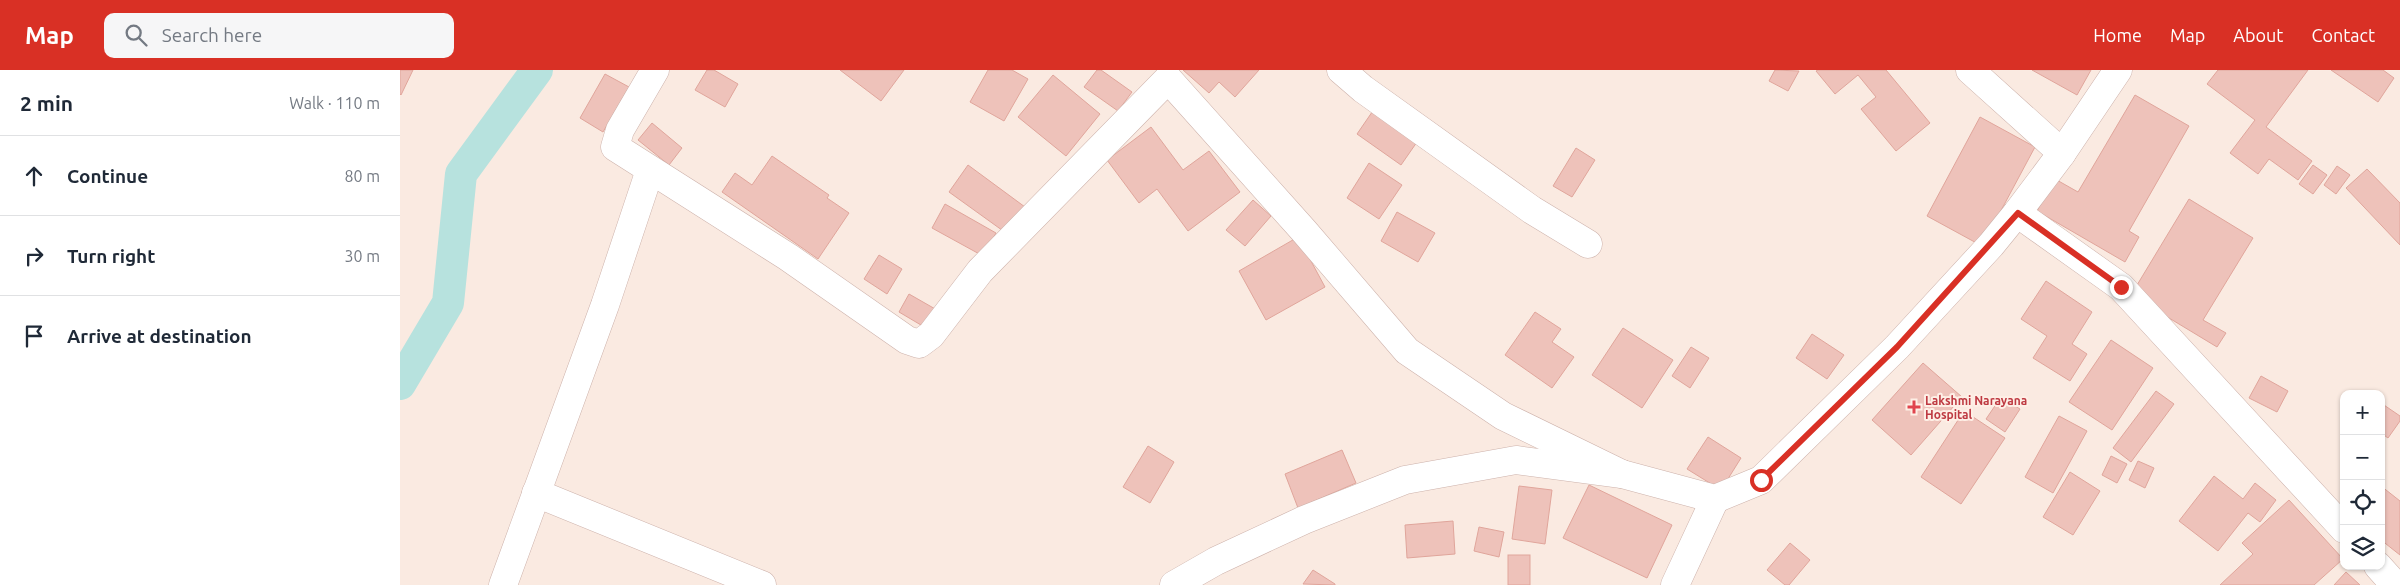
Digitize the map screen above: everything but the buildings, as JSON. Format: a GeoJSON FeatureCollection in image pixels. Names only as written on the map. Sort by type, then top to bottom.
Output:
{"type":"FeatureCollection","features":[{"type":"Feature","properties":{"kind":"street"},"geometry":{"type":"LineString","coordinates":[[654,70],[620,130],[615,147],[788,257],[907,340],[919,344],[931,334],[980,272],[1161,74],[1304,231],[1407,351],[1503,416],[1622,474]]}},
{"type":"Feature","properties":{"kind":"street"},"geometry":{"type":"LineString","coordinates":[[1341,70],[1363,89],[1532,210],[1588,244]]}},
{"type":"Feature","properties":{"kind":"street"},"geometry":{"type":"LineString","coordinates":[[1970,70],[2062,153]]}},
{"type":"Feature","properties":{"kind":"street"},"geometry":{"type":"LineString","coordinates":[[1174,585],[1216,562],[1295,524],[1405,480],[1516,460],[1622,474],[1715,499],[1761,480],[1897,347],[2018,213],[2062,153],[2118,70]]}},
{"type":"Feature","properties":{"kind":"street"},"geometry":{"type":"LineString","coordinates":[[503,585],[604,305],[650,170]]}},
{"type":"Feature","properties":{"kind":"street"},"geometry":{"type":"LineString","coordinates":[[2018,213],[2121,287],[2340,525]]}},
{"type":"Feature","properties":{"kind":"street"},"geometry":{"type":"LineString","coordinates":[[536,493],[762,585]]}},
{"type":"Feature","properties":{"kind":"street"},"geometry":{"type":"LineString","coordinates":[[1675,585],[1715,499]]}},
{"type":"Feature","properties":{"kind":"street"},"geometry":{"type":"LineString","coordinates":[[2382,570],[2396,585]]}},
{"type":"Feature","properties":{"kind":"waterway"},"geometry":{"type":"LineString","coordinates":[[400,384],[448,303],[461,174],[537,70]]}},
{"type":"Feature","properties":{"kind":"place","name":"Lakshmi Narayana Hospital"},"geometry":{"type":"Point","coordinates":[1914,407]}},
{"type":"Feature","properties":{"kind":"route"},"geometry":{"type":"LineString","coordinates":[[1761,480],[1897,347],[2018,213],[2121,287]]}}]}
